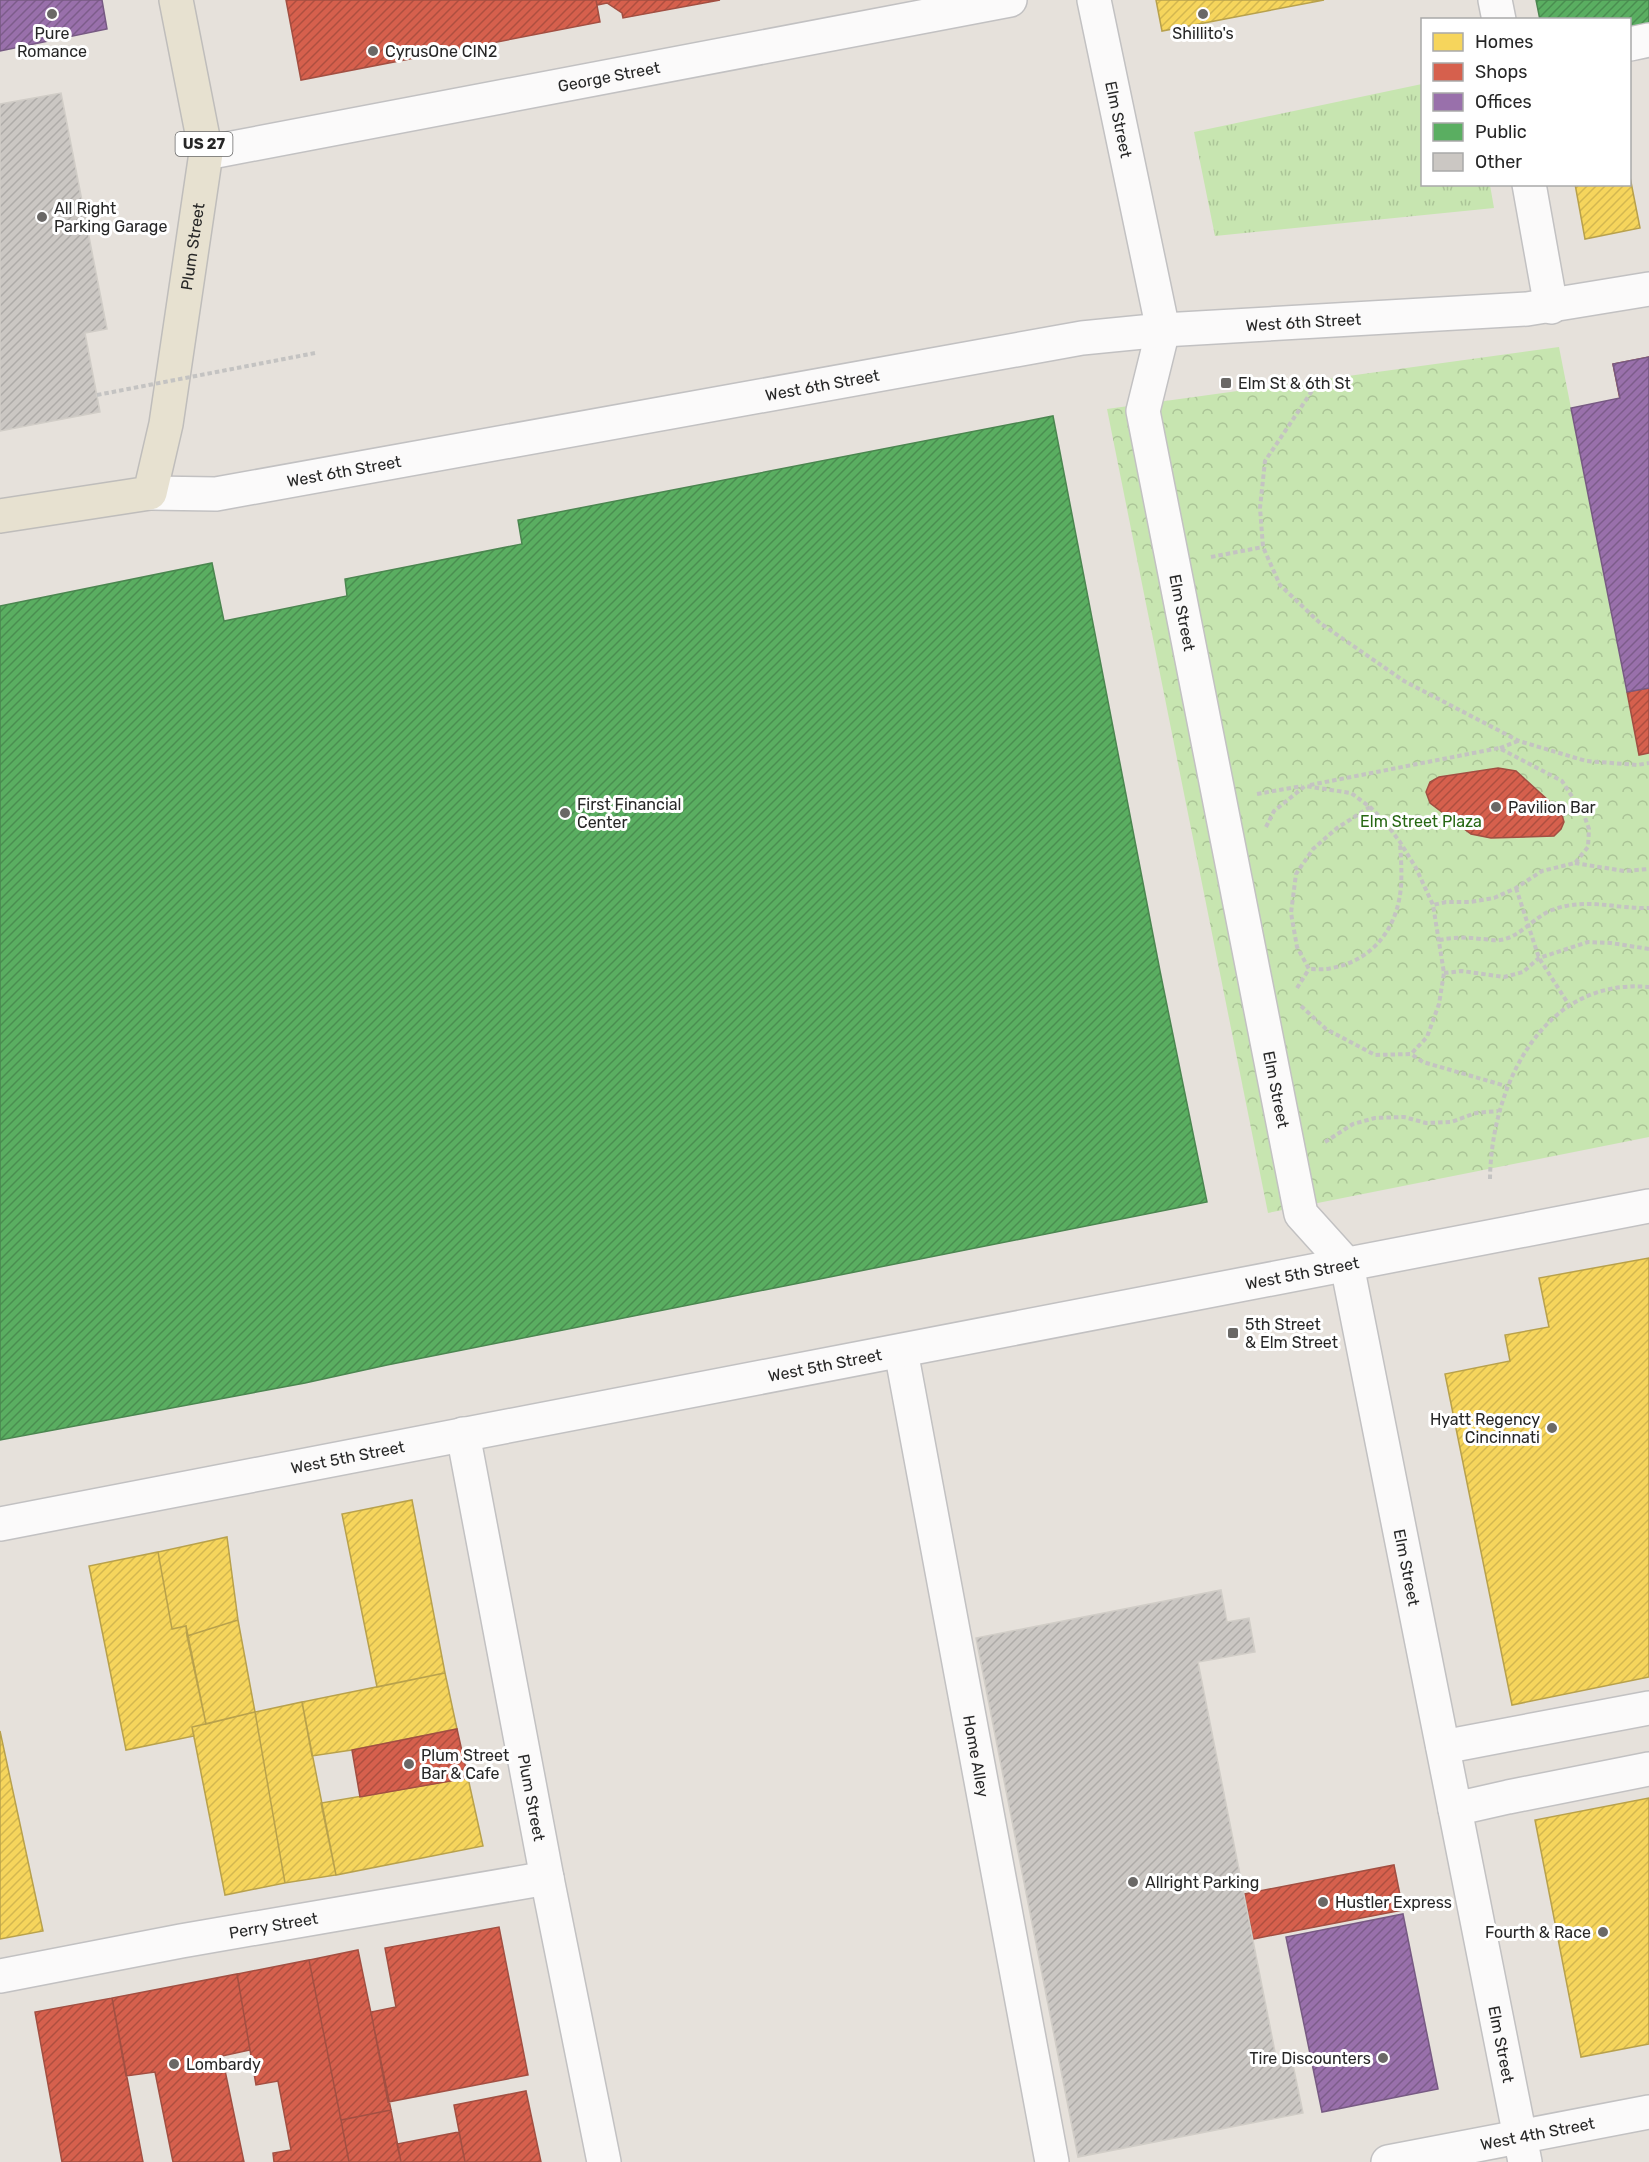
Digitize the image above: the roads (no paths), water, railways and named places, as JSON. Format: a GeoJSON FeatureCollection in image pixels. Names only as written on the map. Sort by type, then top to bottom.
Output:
{"type":"FeatureCollection","features":[{"type":"Feature","properties":{"kind":"main road","name":"Plum Street"},"geometry":{"type":"LineString","coordinates":[[150,493],[166,424],[206,153],[176,0]]}},
{"type":"Feature","properties":{"kind":"main road","name":"West 6th Street"},"geometry":{"type":"LineString","coordinates":[[0,516],[150,493]]}},
{"type":"Feature","properties":{"kind":"street","name":"George Street"},"geometry":{"type":"LineString","coordinates":[[206,153],[1010,0]]}},
{"type":"Feature","properties":{"kind":"street","name":"Elm Street"},"geometry":{"type":"LineString","coordinates":[[1094,0],[1163,330],[1143,411],[1289,1154],[1301,1214],[1347,1265],[1522,2149]]}},
{"type":"Feature","properties":{"kind":"street"},"geometry":{"type":"LineString","coordinates":[[1495,0],[1499,18]]}},
{"type":"Feature","properties":{"kind":"street"},"geometry":{"type":"LineString","coordinates":[[1631,44],[1649,40]]}},
{"type":"Feature","properties":{"kind":"street"},"geometry":{"type":"LineString","coordinates":[[1529,186],[1551,307]]}},
{"type":"Feature","properties":{"kind":"street","name":"West 6th Street"},"geometry":{"type":"LineString","coordinates":[[150,493],[216,494],[1082,338],[1163,330],[1551,307],[1649,289]]}},
{"type":"Feature","properties":{"kind":"street","name":"West 5th Street"},"geometry":{"type":"LineString","coordinates":[[0,1524],[1649,1206]]}},
{"type":"Feature","properties":{"kind":"street","name":"Home Alley"},"geometry":{"type":"LineString","coordinates":[[901,1351],[1052,2162]]}},
{"type":"Feature","properties":{"kind":"street","name":"Plum Street"},"geometry":{"type":"LineString","coordinates":[[464,1434],[547,1878],[604,2162]]}},
{"type":"Feature","properties":{"kind":"street"},"geometry":{"type":"LineString","coordinates":[[1443,1747],[1649,1708]]}},
{"type":"Feature","properties":{"kind":"street"},"geometry":{"type":"LineString","coordinates":[[1455,1809],[1649,1769]]}},
{"type":"Feature","properties":{"kind":"street","name":"Perry Street"},"geometry":{"type":"LineString","coordinates":[[0,1976],[181,1941],[547,1878]]}},
{"type":"Feature","properties":{"kind":"street","name":"West 4th Street"},"geometry":{"type":"LineString","coordinates":[[1388,2162],[1522,2149],[1649,2112]]}},
{"type":"Feature","properties":{"kind":"place","name":"Pure Romance"},"geometry":{"type":"Point","coordinates":[52,14]}},
{"type":"Feature","properties":{"kind":"place","name":"Shillito's"},"geometry":{"type":"Point","coordinates":[1203,14]}},
{"type":"Feature","properties":{"kind":"place","name":"CyrusOne CIN2"},"geometry":{"type":"Point","coordinates":[373,51]}},
{"type":"Feature","properties":{"kind":"place","name":"All Right Parking Garage"},"geometry":{"type":"Point","coordinates":[42,217]}},
{"type":"Feature","properties":{"kind":"place","name":"Elm St & 6th St"},"geometry":{"type":"Point","coordinates":[1226,383]}},
{"type":"Feature","properties":{"kind":"place","name":"Pavilion Bar"},"geometry":{"type":"Point","coordinates":[1496,807]}},
{"type":"Feature","properties":{"kind":"place","name":"First Financial Center"},"geometry":{"type":"Point","coordinates":[565,813]}},
{"type":"Feature","properties":{"kind":"place","name":"5th Street & Elm Street"},"geometry":{"type":"Point","coordinates":[1233,1333]}},
{"type":"Feature","properties":{"kind":"place","name":"Hyatt Regency Cincinnati"},"geometry":{"type":"Point","coordinates":[1552,1428]}},
{"type":"Feature","properties":{"kind":"place","name":"Plum Street Bar & Cafe"},"geometry":{"type":"Point","coordinates":[409,1764]}},
{"type":"Feature","properties":{"kind":"place","name":"Allright Parking"},"geometry":{"type":"Point","coordinates":[1133,1882]}},
{"type":"Feature","properties":{"kind":"place","name":"Hustler Express"},"geometry":{"type":"Point","coordinates":[1323,1902]}},
{"type":"Feature","properties":{"kind":"place","name":"Fourth & Race"},"geometry":{"type":"Point","coordinates":[1603,1932]}},
{"type":"Feature","properties":{"kind":"place","name":"Tire Discounters"},"geometry":{"type":"Point","coordinates":[1383,2058]}},
{"type":"Feature","properties":{"kind":"place","name":"Lombardy"},"geometry":{"type":"Point","coordinates":[174,2064]}},
{"type":"Feature","properties":{"kind":"park label","name":"Elm Street Plaza"},"geometry":{"type":"Point","coordinates":[1421,821]}}]}
